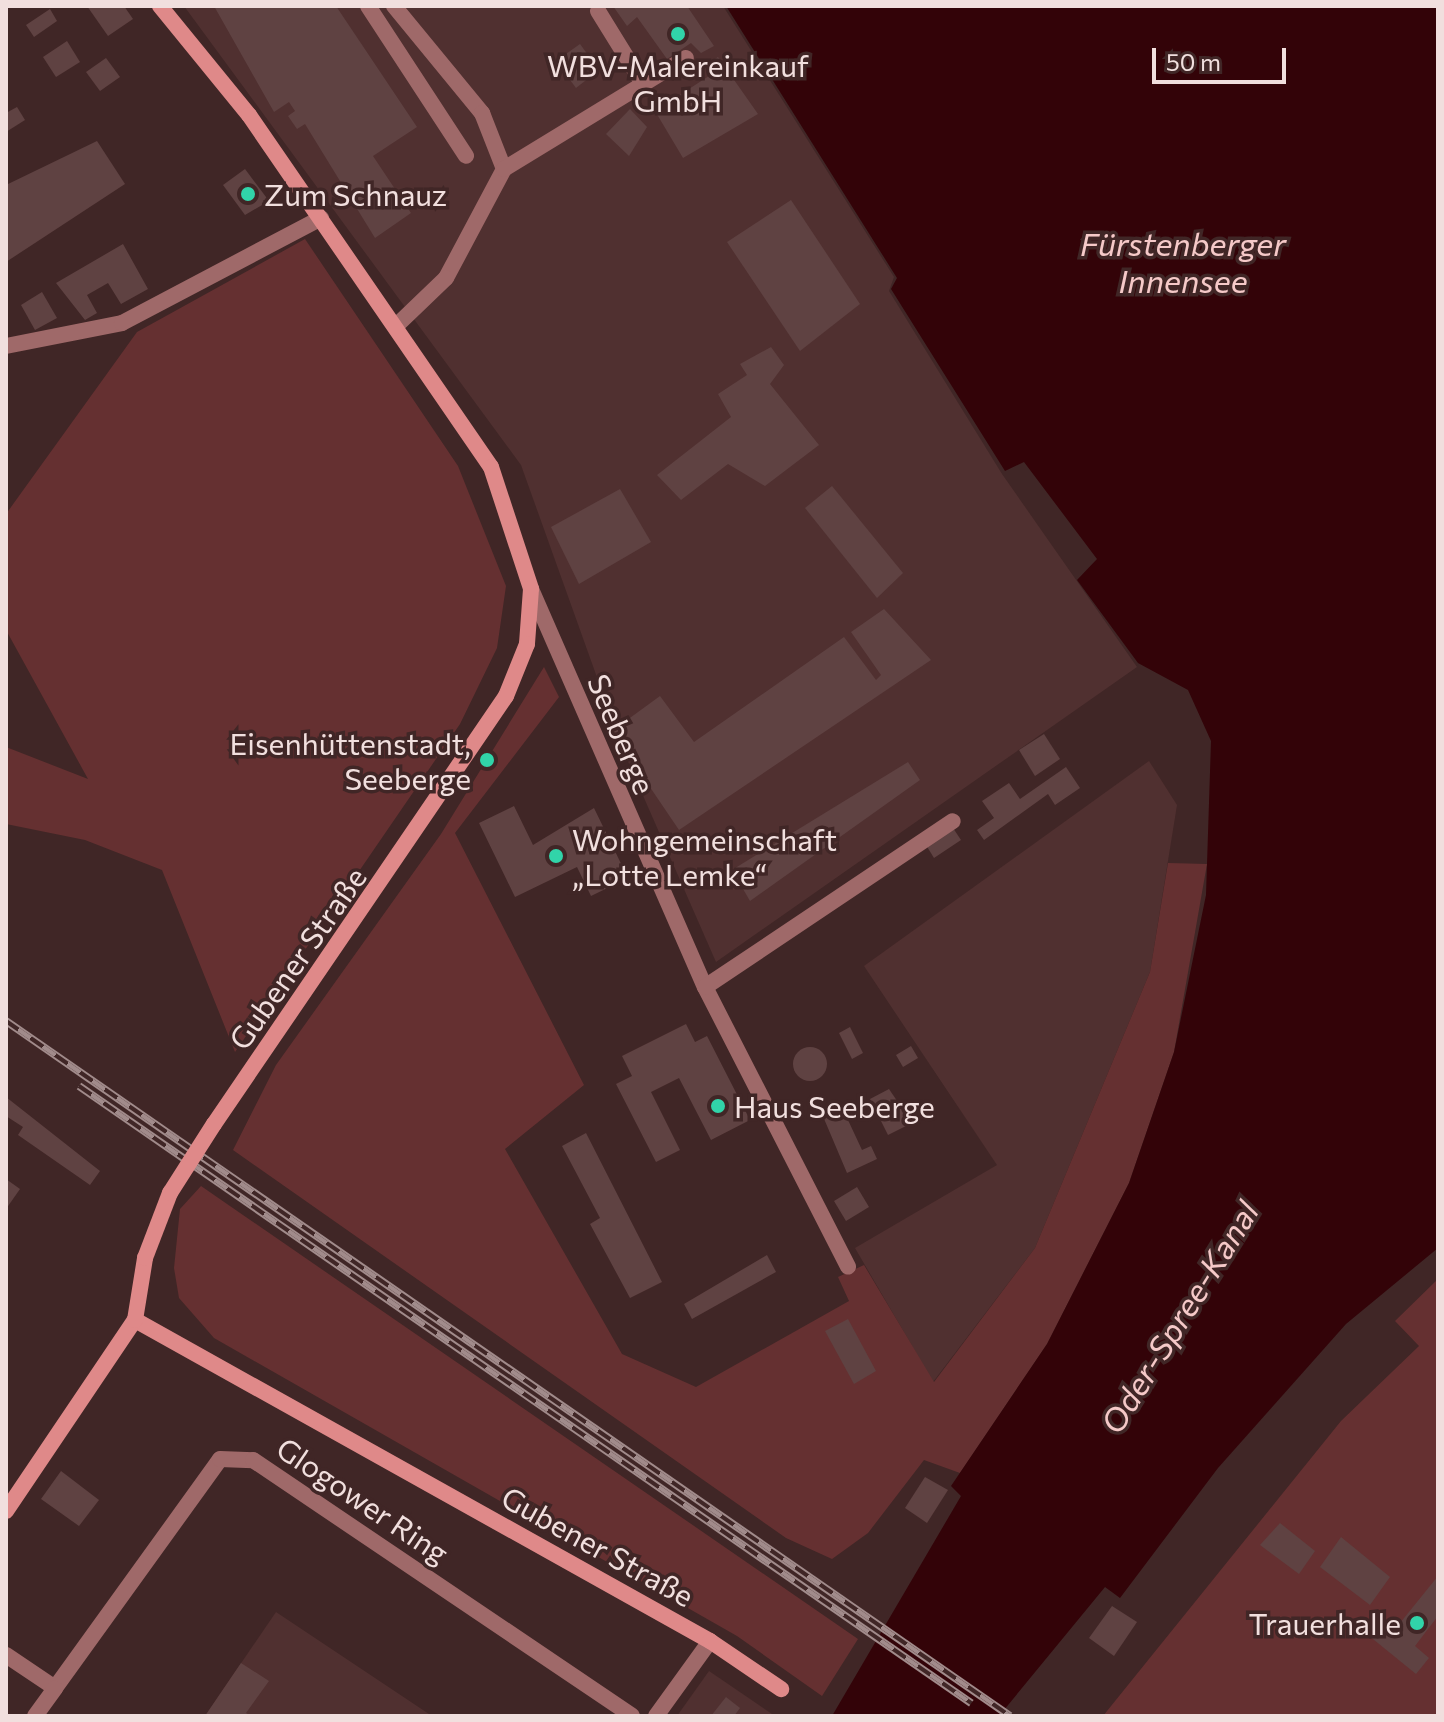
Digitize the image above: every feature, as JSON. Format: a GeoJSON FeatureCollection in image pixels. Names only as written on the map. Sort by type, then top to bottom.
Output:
{"type":"FeatureCollection","features":[{"type":"Feature","properties":{"kind":"main road","name":"Gubener Straße"},"geometry":{"type":"LineString","coordinates":[[160,6],[398,324],[491,467],[531,589],[527,644],[506,696],[170,1193],[145,1258],[135,1320],[710,1641],[781,1689]]}},
{"type":"Feature","properties":{"kind":"main road"},"geometry":{"type":"LineString","coordinates":[[6,1511],[135,1320]]}},
{"type":"Feature","properties":{"kind":"street"},"geometry":{"type":"LineString","coordinates":[[368,6],[466,156]]}},
{"type":"Feature","properties":{"kind":"street"},"geometry":{"type":"LineString","coordinates":[[394,6],[482,113],[504,169]]}},
{"type":"Feature","properties":{"kind":"street"},"geometry":{"type":"LineString","coordinates":[[598,11],[643,84]]}},
{"type":"Feature","properties":{"kind":"street"},"geometry":{"type":"LineString","coordinates":[[398,324],[446,278],[504,169],[686,58]]}},
{"type":"Feature","properties":{"kind":"street"},"geometry":{"type":"LineString","coordinates":[[6,346],[122,323],[321,218]]}},
{"type":"Feature","properties":{"kind":"street","name":"Seeberge"},"geometry":{"type":"LineString","coordinates":[[531,589],[705,987],[848,1266]]}},
{"type":"Feature","properties":{"kind":"street"},"geometry":{"type":"LineString","coordinates":[[705,987],[953,821]]}},
{"type":"Feature","properties":{"kind":"street","name":"Glogower Ring"},"geometry":{"type":"LineString","coordinates":[[55,1688],[220,1459],[253,1460],[632,1716]]}},
{"type":"Feature","properties":{"kind":"street"},"geometry":{"type":"LineString","coordinates":[[656,1716],[710,1641]]}},
{"type":"Feature","properties":{"kind":"street"},"geometry":{"type":"LineString","coordinates":[[6,1655],[55,1688],[35,1716]]}},
{"type":"Feature","properties":{"kind":"shaded area"},"geometry":{"type":"Polygon","coordinates":[[[184,6],[723,6],[894,277],[889,291],[1002,474],[1137,667],[716,962],[623,750],[521,465],[184,6]]]}},
{"type":"Feature","properties":{"kind":"shaded area"},"geometry":{"type":"Polygon","coordinates":[[[305,239],[458,466],[506,586],[497,648],[460,724],[235,1052],[162,870],[85,840],[6,824],[6,747],[88,779],[6,630],[6,514],[137,332],[305,239]]]}},
{"type":"Feature","properties":{"kind":"shaded area"},"geometry":{"type":"Polygon","coordinates":[[[544,667],[559,697],[455,833],[584,1085],[505,1149],[622,1354],[696,1387],[849,1301],[838,1277],[864,1265],[934,1382],[1035,1248],[1150,972],[1168,863],[1207,864],[1174,1052],[1129,1183],[1047,1344],[960,1473],[924,1460],[868,1533],[832,1559],[786,1538],[233,1150],[276,1065],[441,834],[544,667]]]}},
{"type":"Feature","properties":{"kind":"shaded area"},"geometry":{"type":"Polygon","coordinates":[[[1149,761],[1177,805],[1150,972],[1035,1248],[933,1382],[855,1248],[997,1165],[864,966],[1149,761]]]}},
{"type":"Feature","properties":{"kind":"shaded area"},"geometry":{"type":"Polygon","coordinates":[[[201,1186],[858,1639],[822,1696],[737,1636],[214,1338],[179,1298],[174,1268],[180,1209],[201,1186]]]}},
{"type":"Feature","properties":{"kind":"shaded area"},"geometry":{"type":"Polygon","coordinates":[[[1438,1279],[1438,1716],[1103,1716],[1341,1421],[1419,1346],[1395,1321],[1438,1279]]]}},
{"type":"Feature","properties":{"kind":"shaded area"},"geometry":{"type":"Polygon","coordinates":[[[276,1612],[432,1716],[205,1716],[276,1612]]]}},
{"type":"Feature","properties":{"kind":"shaded area"},"geometry":{"type":"Polygon","coordinates":[[[709,1671],[775,1716],[677,1716],[709,1671]]]}},
{"type":"Feature","properties":{"kind":"water","name":"Fürstenberger Innensee"},"geometry":{"type":"Polygon","coordinates":[[[726,6],[1438,6],[1438,1248],[1346,1324],[1218,1468],[1120,1598],[1105,1587],[999,1716],[832,1716],[961,1496],[951,1486],[1047,1344],[1129,1183],[1174,1052],[1206,895],[1211,741],[1188,690],[1138,663],[1077,580],[1097,559],[1024,462],[1005,471],[891,289],[897,278],[726,6]]]}},
{"type":"Feature","properties":{"kind":"building"},"geometry":{"type":"Polygon","coordinates":[[[87,6],[124,6],[133,19],[108,36],[87,6]]]}},
{"type":"Feature","properties":{"kind":"building"},"geometry":{"type":"Polygon","coordinates":[[[214,6],[336,6],[417,127],[373,156],[411,213],[375,238],[305,124],[297,129],[288,116],[295,111],[289,102],[274,112],[214,6]]]}},
{"type":"Feature","properties":{"kind":"building","name":"WBV-Malereinkauf GmbH"},"geometry":{"type":"Polygon","coordinates":[[[613,6],[687,6],[714,46],[701,53],[691,43],[667,59],[637,17],[627,26],[613,6]]]}},
{"type":"Feature","properties":{"kind":"building"},"geometry":{"type":"Polygon","coordinates":[[[50,9],[57,21],[34,37],[26,25],[50,9]]]}},
{"type":"Feature","properties":{"kind":"building"},"geometry":{"type":"Polygon","coordinates":[[[67,41],[80,62],[56,77],[43,57],[67,41]]]}},
{"type":"Feature","properties":{"kind":"building"},"geometry":{"type":"Polygon","coordinates":[[[580,44],[599,70],[576,88],[556,61],[580,44]]]}},
{"type":"Feature","properties":{"kind":"building"},"geometry":{"type":"Polygon","coordinates":[[[718,57],[758,114],[683,158],[655,111],[712,74],[707,64],[718,57]]]}},
{"type":"Feature","properties":{"kind":"building"},"geometry":{"type":"Polygon","coordinates":[[[106,58],[120,77],[100,91],[86,72],[106,58]]]}},
{"type":"Feature","properties":{"kind":"building"},"geometry":{"type":"Polygon","coordinates":[[[17,107],[25,120],[6,132],[6,113],[17,107]]]}},
{"type":"Feature","properties":{"kind":"building"},"geometry":{"type":"Polygon","coordinates":[[[630,109],[647,127],[629,156],[606,134],[630,109]]]}},
{"type":"Feature","properties":{"kind":"building"},"geometry":{"type":"Polygon","coordinates":[[[97,141],[125,184],[6,262],[6,185],[97,141]]]}},
{"type":"Feature","properties":{"kind":"building"},"geometry":{"type":"Polygon","coordinates":[[[245,169],[269,201],[245,215],[223,185],[245,169]]]}},
{"type":"Feature","properties":{"kind":"building"},"geometry":{"type":"Polygon","coordinates":[[[791,200],[860,304],[800,351],[727,242],[791,200]]]}},
{"type":"Feature","properties":{"kind":"building"},"geometry":{"type":"Polygon","coordinates":[[[123,244],[148,289],[121,304],[108,283],[87,295],[97,313],[85,320],[56,283],[123,244]]]}},
{"type":"Feature","properties":{"kind":"building"},"geometry":{"type":"Polygon","coordinates":[[[42,292],[57,318],[35,330],[21,305],[42,292]]]}},
{"type":"Feature","properties":{"kind":"building"},"geometry":{"type":"Polygon","coordinates":[[[771,347],[784,365],[770,384],[819,445],[765,486],[728,464],[681,500],[657,475],[731,417],[718,394],[747,375],[740,364],[771,347]]]}},
{"type":"Feature","properties":{"kind":"building"},"geometry":{"type":"Polygon","coordinates":[[[832,486],[903,573],[877,598],[805,508],[832,486]]]}},
{"type":"Feature","properties":{"kind":"building"},"geometry":{"type":"Polygon","coordinates":[[[620,489],[651,542],[579,584],[551,527],[620,489]]]}},
{"type":"Feature","properties":{"kind":"building"},"geometry":{"type":"Polygon","coordinates":[[[884,609],[931,660],[679,830],[612,731],[660,696],[694,742],[844,637],[876,680],[881,675],[851,632],[884,609]]]}},
{"type":"Feature","properties":{"kind":"building"},"geometry":{"type":"Polygon","coordinates":[[[1044,734],[1060,759],[1035,776],[1019,750],[1044,734]]]}},
{"type":"Feature","properties":{"kind":"building"},"geometry":{"type":"Polygon","coordinates":[[[908,762],[920,780],[750,901],[732,870],[908,762]]]}},
{"type":"Feature","properties":{"kind":"building"},"geometry":{"type":"Polygon","coordinates":[[[1066,767],[1080,788],[1055,805],[1048,794],[984,840],[977,830],[994,818],[982,801],[1009,783],[1020,799],[1066,767]]]}},
{"type":"Feature","properties":{"kind":"building","name":"Wohngemeinschaft „Lotte Lemke“"},"geometry":{"type":"Polygon","coordinates":[[[514,806],[533,845],[594,808],[628,878],[591,896],[577,867],[515,897],[479,823],[514,806]]]}},
{"type":"Feature","properties":{"kind":"building"},"geometry":{"type":"Polygon","coordinates":[[[953,828],[961,840],[934,858],[926,845],[953,828]]]}},
{"type":"Feature","properties":{"kind":"building","name":"Haus Seeberge"},"geometry":{"type":"Polygon","coordinates":[[[686,1024],[695,1042],[707,1036],[750,1120],[711,1140],[679,1078],[651,1092],[680,1150],[656,1162],[616,1084],[632,1076],[622,1056],[686,1024]]]}},
{"type":"Feature","properties":{"kind":"building"},"geometry":{"type":"Polygon","coordinates":[[[850,1027],[863,1053],[852,1059],[839,1033],[850,1027]]]}},
{"type":"Feature","properties":{"kind":"building"},"geometry":{"type":"Polygon","coordinates":[[[911,1046],[918,1058],[903,1067],[896,1055],[911,1046]]]}},
{"type":"Feature","properties":{"kind":"building"},"geometry":{"type":"Polygon","coordinates":[[[810,1047],[822,1052],[827,1064],[822,1076],[810,1081],[798,1076],[793,1064],[798,1052],[810,1047]]]}},
{"type":"Feature","properties":{"kind":"building"},"geometry":{"type":"Polygon","coordinates":[[[889,1089],[912,1123],[888,1135],[870,1099],[889,1089]]]}},
{"type":"Feature","properties":{"kind":"building"},"geometry":{"type":"Polygon","coordinates":[[[6,1097],[100,1171],[90,1185],[18,1135],[23,1127],[6,1116],[6,1097]]]}},
{"type":"Feature","properties":{"kind":"building"},"geometry":{"type":"Polygon","coordinates":[[[841,1105],[862,1150],[871,1146],[877,1159],[847,1173],[822,1114],[841,1105]]]}},
{"type":"Feature","properties":{"kind":"building"},"geometry":{"type":"Polygon","coordinates":[[[586,1133],[662,1282],[630,1298],[590,1224],[600,1218],[562,1146],[586,1133]]]}},
{"type":"Feature","properties":{"kind":"building"},"geometry":{"type":"Polygon","coordinates":[[[6,1179],[20,1189],[6,1209],[6,1179]]]}},
{"type":"Feature","properties":{"kind":"building"},"geometry":{"type":"Polygon","coordinates":[[[857,1187],[869,1207],[846,1221],[834,1201],[857,1187]]]}},
{"type":"Feature","properties":{"kind":"building"},"geometry":{"type":"Polygon","coordinates":[[[767,1255],[776,1272],[692,1319],[684,1304],[767,1255]]]}},
{"type":"Feature","properties":{"kind":"building"},"geometry":{"type":"Polygon","coordinates":[[[848,1319],[876,1371],[854,1384],[825,1331],[848,1319]]]}},
{"type":"Feature","properties":{"kind":"building"},"geometry":{"type":"Polygon","coordinates":[[[61,1471],[99,1500],[79,1526],[41,1499],[61,1471]]]}},
{"type":"Feature","properties":{"kind":"building"},"geometry":{"type":"Polygon","coordinates":[[[925,1477],[948,1490],[927,1523],[905,1508],[925,1477]]]}},
{"type":"Feature","properties":{"kind":"building"},"geometry":{"type":"Polygon","coordinates":[[[1280,1523],[1315,1551],[1299,1574],[1260,1545],[1280,1523]]]}},
{"type":"Feature","properties":{"kind":"building"},"geometry":{"type":"Polygon","coordinates":[[[1341,1537],[1390,1577],[1370,1605],[1320,1567],[1341,1537]]]}},
{"type":"Feature","properties":{"kind":"building","name":"Trauerhalle"},"geometry":{"type":"Polygon","coordinates":[[[1438,1576],[1438,1616],[1415,1646],[1429,1658],[1416,1674],[1368,1635],[1383,1617],[1396,1628],[1438,1576]]]}},
{"type":"Feature","properties":{"kind":"building"},"geometry":{"type":"Polygon","coordinates":[[[1112,1606],[1137,1622],[1114,1656],[1089,1638],[1112,1606]]]}},
{"type":"Feature","properties":{"kind":"building"},"geometry":{"type":"Polygon","coordinates":[[[241,1663],[269,1681],[246,1713],[251,1716],[205,1716],[241,1663]]]}},
{"type":"Feature","properties":{"kind":"building"},"geometry":{"type":"Polygon","coordinates":[[[726,1697],[740,1708],[734,1716],[711,1716],[726,1697]]]}},
{"type":"Feature","properties":{"kind":"railway"},"geometry":{"type":"LineString","coordinates":[[6,1021],[1010,1716]]}},
{"type":"Feature","properties":{"kind":"railway"},"geometry":{"type":"LineString","coordinates":[[79,1086],[971,1703]]}},
{"type":"Feature","properties":{"kind":"place","name":"WBV-Malereinkauf GmbH"},"geometry":{"type":"Point","coordinates":[678,34]}},
{"type":"Feature","properties":{"kind":"place","name":"Zum Schnauz"},"geometry":{"type":"Point","coordinates":[248,194]}},
{"type":"Feature","properties":{"kind":"place","name":"Eisenhüttenstadt, Seeberge"},"geometry":{"type":"Point","coordinates":[487,760]}},
{"type":"Feature","properties":{"kind":"place","name":"Wohngemeinschaft „Lotte Lemke“"},"geometry":{"type":"Point","coordinates":[556,856]}},
{"type":"Feature","properties":{"kind":"place","name":"Haus Seeberge"},"geometry":{"type":"Point","coordinates":[718,1106]}},
{"type":"Feature","properties":{"kind":"place","name":"Trauerhalle"},"geometry":{"type":"Point","coordinates":[1417,1623]}},
{"type":"Feature","properties":{"kind":"water label","name":"Oder-Spree-Kanal"},"geometry":{"type":"Point","coordinates":[1179,1317]}}]}
